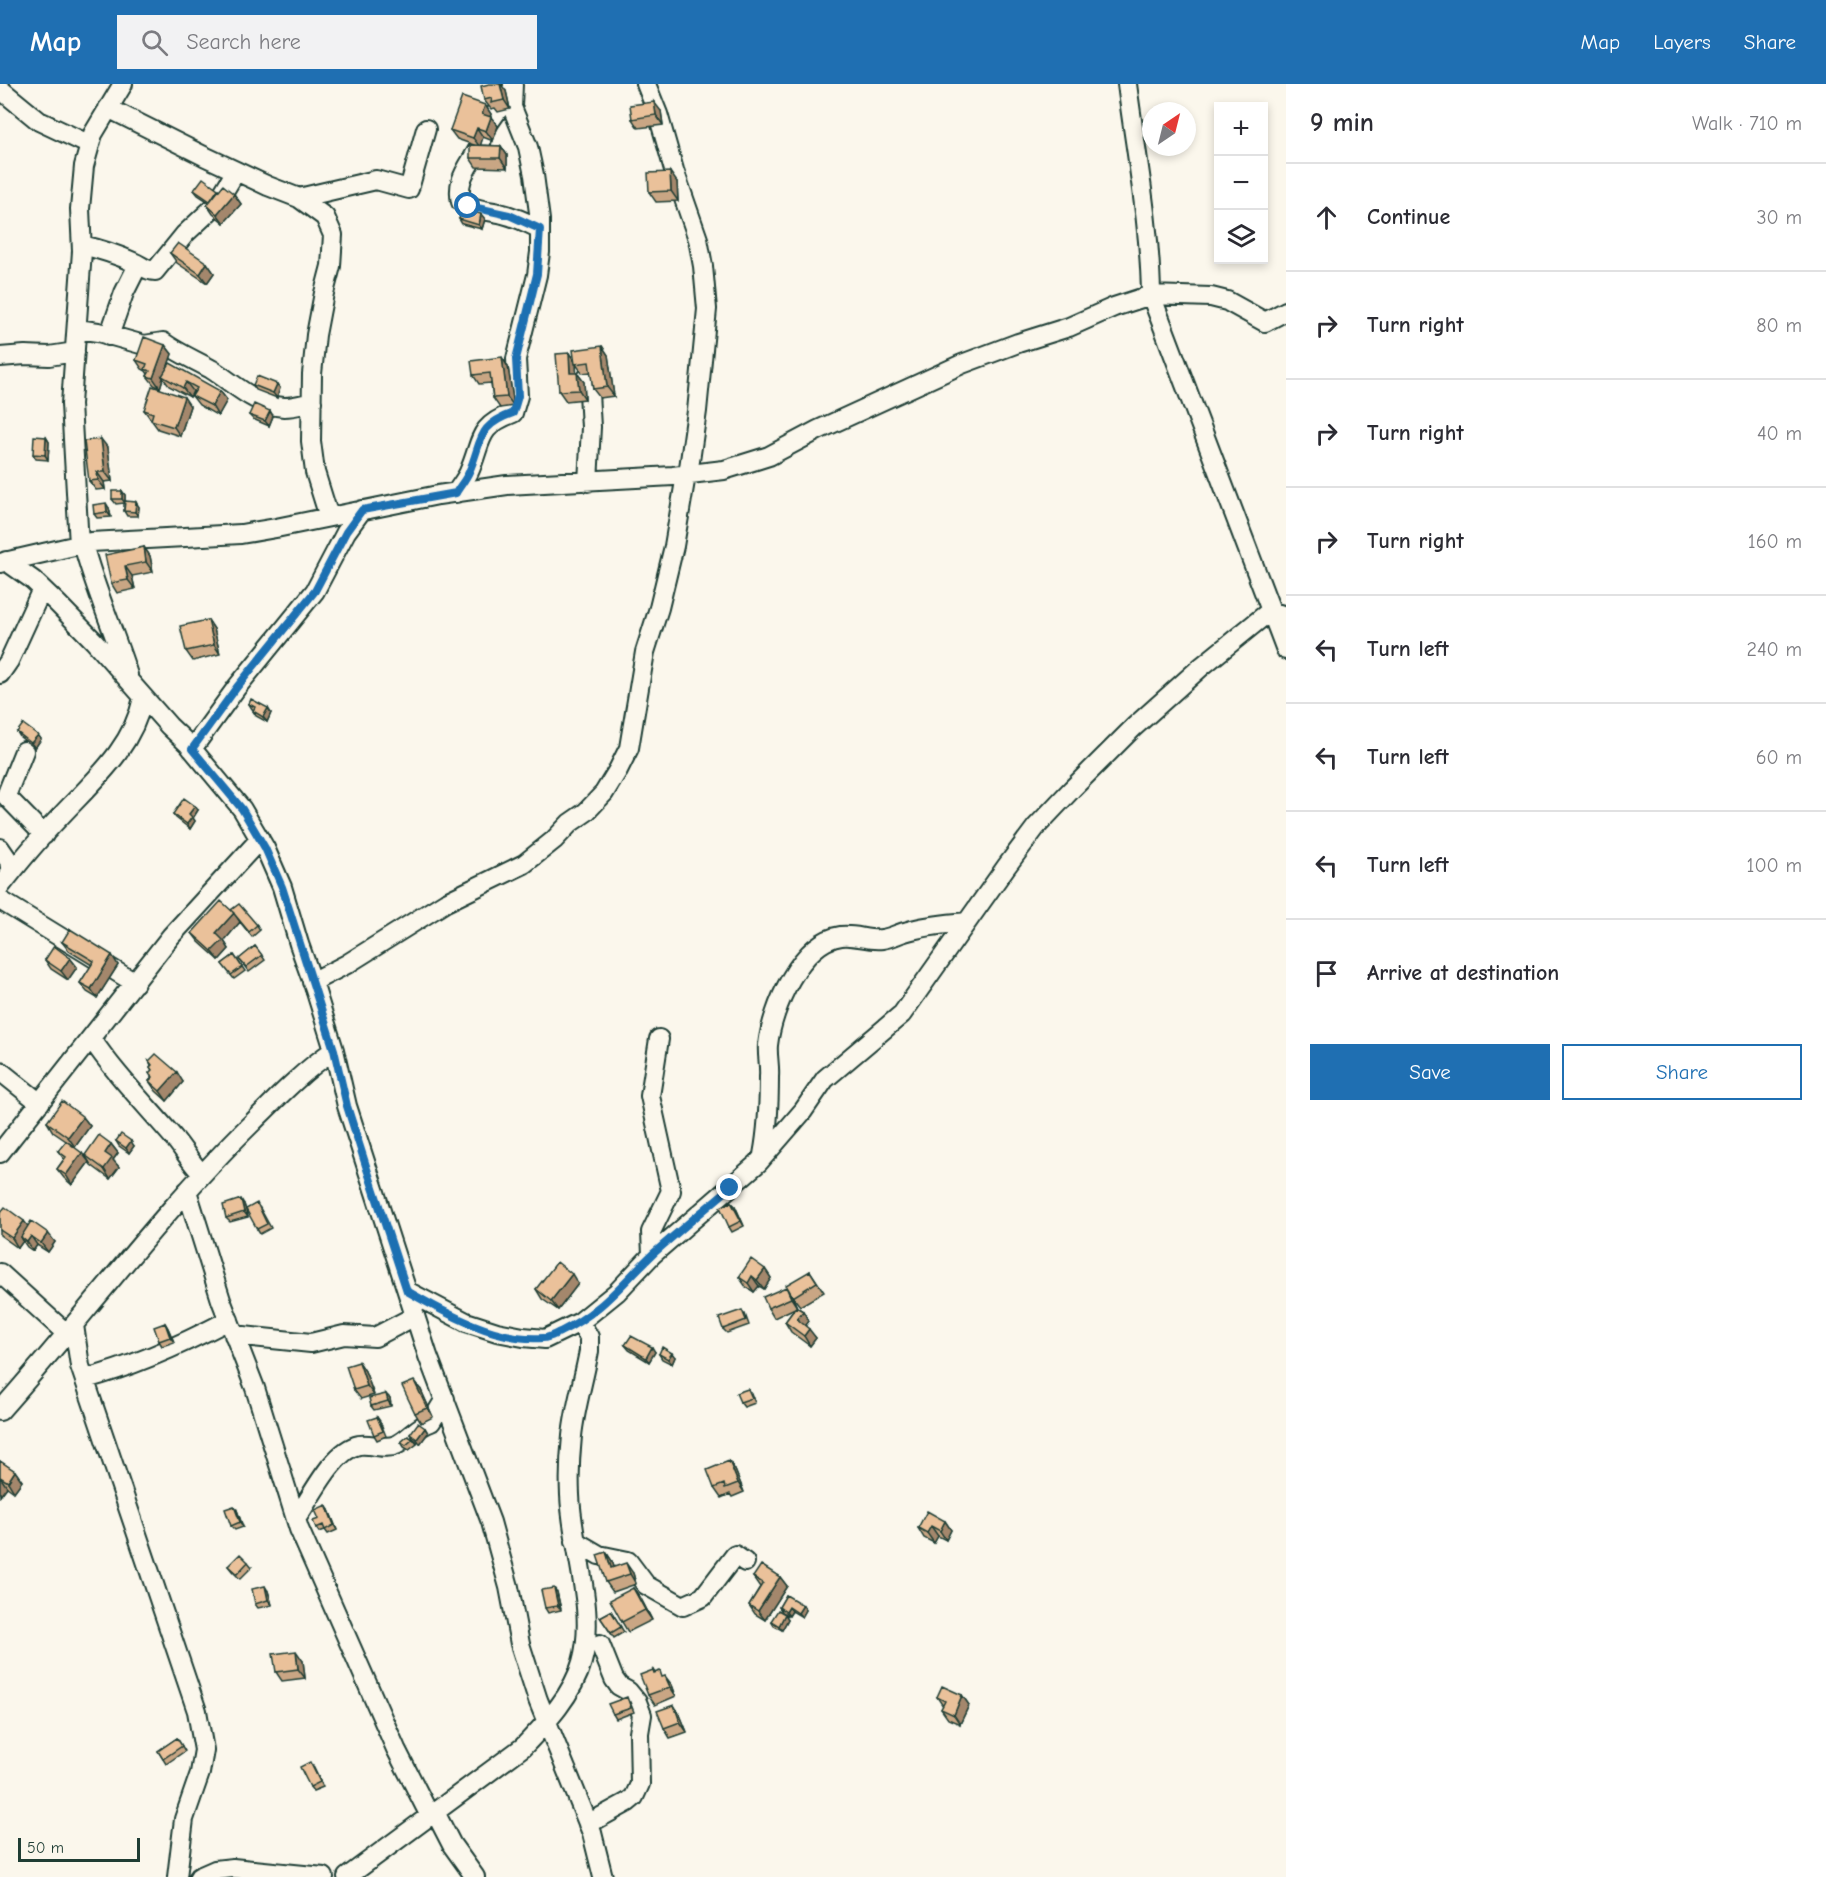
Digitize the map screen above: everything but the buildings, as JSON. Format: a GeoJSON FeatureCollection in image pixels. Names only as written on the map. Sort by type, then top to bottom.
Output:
{"type":"FeatureCollection","features":[{"type":"Feature","properties":{"kind":"street"},"geometry":{"type":"LineString","coordinates":[[312,982],[347,964],[446,902],[524,864],[554,840],[570,823],[586,812],[604,793],[629,748],[645,652],[659,608],[674,546],[687,475],[697,411],[707,309],[698,239],[674,170],[658,114],[646,84]]}},
{"type":"Feature","properties":{"kind":"street"},"geometry":{"type":"LineString","coordinates":[[1126,84],[1147,223],[1151,295],[1244,536],[1278,614],[1286,650]]}},
{"type":"Feature","properties":{"kind":"street"},"geometry":{"type":"LineString","coordinates":[[512,87],[498,112],[488,123],[481,138],[480,147],[464,171],[460,197],[461,202],[472,208],[502,213],[521,219],[540,229]]}},
{"type":"Feature","properties":{"kind":"street"},"geometry":{"type":"LineString","coordinates":[[456,493],[469,472],[485,429],[498,419],[513,413],[518,396],[516,359],[537,274],[540,229],[534,175],[528,147],[512,107],[512,87]]}},
{"type":"Feature","properties":{"kind":"street"},"geometry":{"type":"LineString","coordinates":[[7,88],[39,121],[90,145]]}},
{"type":"Feature","properties":{"kind":"street"},"geometry":{"type":"LineString","coordinates":[[131,683],[114,630],[81,544],[71,404],[82,245],[80,209],[84,166],[93,134],[113,93],[236,171],[299,198],[325,216],[333,235],[331,266],[316,335],[311,441],[315,472],[329,517]]}},
{"type":"Feature","properties":{"kind":"street"},"geometry":{"type":"LineString","coordinates":[[299,198],[376,180],[409,189],[426,129]]}},
{"type":"Feature","properties":{"kind":"street"},"geometry":{"type":"LineString","coordinates":[[82,245],[99,248],[150,271],[158,269],[185,234],[215,206],[236,171]]}},
{"type":"Feature","properties":{"kind":"street"},"geometry":{"type":"LineString","coordinates":[[109,336],[124,293],[138,265]]}},
{"type":"Feature","properties":{"kind":"street"},"geometry":{"type":"LineString","coordinates":[[3,562],[81,544],[160,537],[241,534],[507,485],[588,482],[724,470],[769,456],[818,430],[962,364],[1069,327],[1114,307],[1151,295],[1211,297],[1227,301],[1265,322],[1286,311]]}},
{"type":"Feature","properties":{"kind":"street"},"geometry":{"type":"LineString","coordinates":[[77,329],[144,345],[163,342],[174,351],[210,369],[250,397],[263,402],[285,407],[312,402]]}},
{"type":"Feature","properties":{"kind":"street"},"geometry":{"type":"LineString","coordinates":[[0,357],[49,356],[75,352]]}},
{"type":"Feature","properties":{"kind":"street"},"geometry":{"type":"LineString","coordinates":[[588,376],[591,427],[588,482]]}},
{"type":"Feature","properties":{"kind":"street"},"geometry":{"type":"LineString","coordinates":[[192,749],[237,687],[315,591],[346,532],[362,510]]}},
{"type":"Feature","properties":{"kind":"street"},"geometry":{"type":"LineString","coordinates":[[3,562],[22,571],[94,641],[143,698],[192,749],[242,809],[260,839],[282,887],[334,1050],[350,1116],[415,1316],[491,1522],[509,1587],[520,1644],[547,1722],[588,1824],[603,1877]]}},
{"type":"Feature","properties":{"kind":"street"},"geometry":{"type":"LineString","coordinates":[[0,674],[9,661],[42,590]]}},
{"type":"Feature","properties":{"kind":"street"},"geometry":{"type":"LineString","coordinates":[[407,1291],[466,1323],[523,1337],[545,1339],[580,1322],[617,1292],[652,1255],[730,1188],[763,1156],[802,1111],[825,1079],[902,1014],[1036,826],[1072,789],[1134,727],[1201,667],[1278,614]]}},
{"type":"Feature","properties":{"kind":"street"},"geometry":{"type":"LineString","coordinates":[[5,880],[105,768],[129,737],[139,715],[143,698]]}},
{"type":"Feature","properties":{"kind":"street"},"geometry":{"type":"LineString","coordinates":[[129,737],[149,728],[169,726]]}},
{"type":"Feature","properties":{"kind":"street"},"geometry":{"type":"LineString","coordinates":[[24,751],[6,796],[44,835]]}},
{"type":"Feature","properties":{"kind":"street"},"geometry":{"type":"LineString","coordinates":[[0,1153],[171,936],[260,839]]}},
{"type":"Feature","properties":{"kind":"street"},"geometry":{"type":"LineString","coordinates":[[0,848],[9,861],[5,880]]}},
{"type":"Feature","properties":{"kind":"street"},"geometry":{"type":"LineString","coordinates":[[0,900],[135,983]]}},
{"type":"Feature","properties":{"kind":"street"},"geometry":{"type":"LineString","coordinates":[[763,1156],[768,1128],[770,1075],[768,1047],[771,1030],[780,1001],[813,948],[840,936],[854,936],[869,940],[883,939],[934,925],[967,922]]}},
{"type":"Feature","properties":{"kind":"street"},"geometry":{"type":"LineString","coordinates":[[92,1038],[148,1111],[176,1140],[188,1160],[202,1174]]}},
{"type":"Feature","properties":{"kind":"street"},"geometry":{"type":"LineString","coordinates":[[652,1255],[651,1232],[671,1191],[650,1096],[659,1039]]}},
{"type":"Feature","properties":{"kind":"street"},"geometry":{"type":"LineString","coordinates":[[0,1411],[71,1330],[156,1226],[226,1148],[310,1066],[334,1050]]}},
{"type":"Feature","properties":{"kind":"street"},"geometry":{"type":"LineString","coordinates":[[0,1071],[40,1103]]}},
{"type":"Feature","properties":{"kind":"street"},"geometry":{"type":"LineString","coordinates":[[187,1191],[232,1328],[255,1388],[296,1519],[396,1749],[452,1845],[475,1877]]}},
{"type":"Feature","properties":{"kind":"street"},"geometry":{"type":"LineString","coordinates":[[4,1281],[71,1330],[80,1366],[198,1711],[204,1750],[200,1773],[184,1819],[177,1877]]}},
{"type":"Feature","properties":{"kind":"street"},"geometry":{"type":"LineString","coordinates":[[85,1379],[232,1328],[311,1343],[344,1335],[375,1337],[415,1316]]}},
{"type":"Feature","properties":{"kind":"street"},"geometry":{"type":"LineString","coordinates":[[347,1877],[523,1747],[547,1722],[573,1683],[582,1663],[587,1617],[570,1496],[572,1435],[589,1344],[589,1337],[580,1322]]}},
{"type":"Feature","properties":{"kind":"street"},"geometry":{"type":"LineString","coordinates":[[296,1519],[333,1464],[347,1450],[361,1444],[395,1445],[422,1425],[431,1422],[445,1399]]}},
{"type":"Feature","properties":{"kind":"street"},"geometry":{"type":"LineString","coordinates":[[575,1541],[598,1555],[628,1561],[646,1585],[683,1606],[703,1597],[735,1555],[745,1562]]}},
{"type":"Feature","properties":{"kind":"street"},"geometry":{"type":"LineString","coordinates":[[588,1824],[628,1802],[634,1797],[640,1784],[639,1733],[642,1715],[637,1702],[614,1679],[600,1644]]}},
{"type":"Feature","properties":{"kind":"street"},"geometry":{"type":"LineString","coordinates":[[200,1877],[215,1870],[233,1868],[324,1877]]}},
{"type":"Feature","properties":{"kind":"route"},"geometry":{"type":"LineString","coordinates":[[468,206],[509,215],[540,229],[537,274],[516,359],[518,396],[513,413],[498,419],[485,429],[469,472],[456,493],[362,510],[346,532],[315,591],[261,656],[192,749],[242,809],[265,848],[282,887],[334,1050],[347,1106],[407,1291],[466,1323],[497,1332],[545,1339],[580,1322],[617,1292],[652,1255],[730,1188]]}}]}
